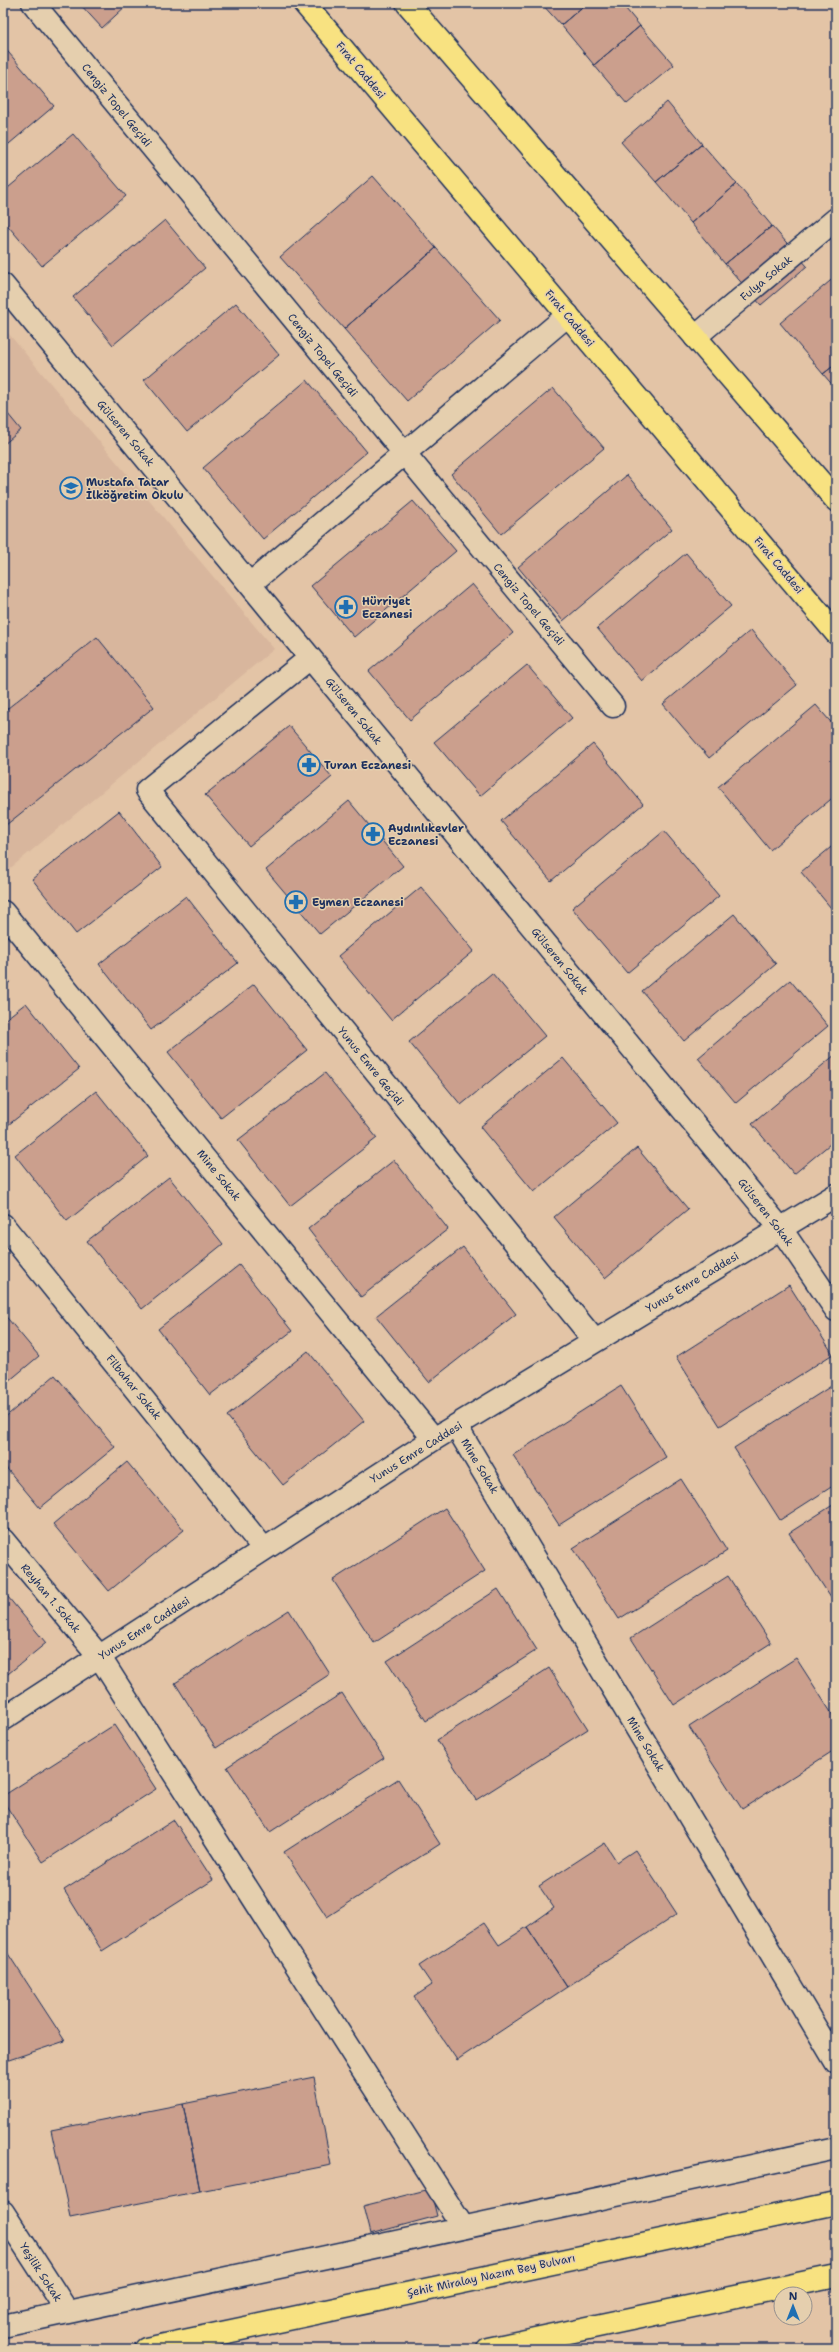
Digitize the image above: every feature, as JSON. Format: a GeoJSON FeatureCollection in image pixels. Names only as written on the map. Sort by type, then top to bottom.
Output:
{"type":"FeatureCollection","features":[{"type":"Feature","properties":{"kind":"main road","name":"Fırat Caddesi"},"geometry":{"type":"LineString","coordinates":[[304,3],[836,633]]}},
{"type":"Feature","properties":{"kind":"main road"},"geometry":{"type":"LineString","coordinates":[[407,3],[836,500]]}},
{"type":"Feature","properties":{"kind":"main road","name":"Şehit Miralay Nazım Bey Bulvarı"},"geometry":{"type":"LineString","coordinates":[[146,2349],[836,2203]]}},
{"type":"Feature","properties":{"kind":"main road"},"geometry":{"type":"LineString","coordinates":[[488,2349],[836,2276]]}},
{"type":"Feature","properties":{"kind":"street","name":"Cengiz Topel Geçidi"},"geometry":{"type":"LineString","coordinates":[[33,3],[613,706]]}},
{"type":"Feature","properties":{"kind":"street","name":"Fulya Sokak"},"geometry":{"type":"LineString","coordinates":[[695,337],[836,219]]}},
{"type":"Feature","properties":{"kind":"street","name":"Gülseren Sokak"},"geometry":{"type":"LineString","coordinates":[[3,285],[781,1229],[836,1310]]}},
{"type":"Feature","properties":{"kind":"street"},"geometry":{"type":"LineString","coordinates":[[250,584],[568,315]]}},
{"type":"Feature","properties":{"kind":"street","name":"Yunus Emre Geçidi"},"geometry":{"type":"LineString","coordinates":[[310,658],[147,790],[595,1341]]}},
{"type":"Feature","properties":{"kind":"street","name":"Mine Sokak"},"geometry":{"type":"LineString","coordinates":[[3,912],[434,1439]]}},
{"type":"Feature","properties":{"kind":"street","name":"Yunus Emre Caddesi"},"geometry":{"type":"LineString","coordinates":[[3,1720],[434,1439],[836,1196]]}},
{"type":"Feature","properties":{"kind":"street","name":"Filbahar Sokak"},"geometry":{"type":"LineString","coordinates":[[3,1225],[264,1549]]}},
{"type":"Feature","properties":{"kind":"street","name":"Mine Sokak"},"geometry":{"type":"LineString","coordinates":[[456,1426],[836,2062]]}},
{"type":"Feature","properties":{"kind":"street","name":"Reyhan 1. Sokak"},"geometry":{"type":"LineString","coordinates":[[3,1540],[99,1656],[463,2227]]}},
{"type":"Feature","properties":{"kind":"street"},"geometry":{"type":"LineString","coordinates":[[3,2326],[67,2311],[836,2148]]}},
{"type":"Feature","properties":{"kind":"street","name":"Yeşilik Sokak"},"geometry":{"type":"LineString","coordinates":[[3,2212],[67,2311]]}},
{"type":"Feature","properties":{"kind":"shaded area","name":"Mustafa Tatar İlköğretim Okulu"},"geometry":{"type":"Polygon","coordinates":[[[3,327],[274,649],[7,871],[3,866],[3,327]]]}},
{"type":"Feature","properties":{"kind":"building"},"geometry":{"type":"Polygon","coordinates":[[[79,3],[129,3],[102,28],[79,3]]]}},
{"type":"Feature","properties":{"kind":"building"},"geometry":{"type":"Polygon","coordinates":[[[541,3],[587,3],[561,25],[541,3]]]}},
{"type":"Feature","properties":{"kind":"building"},"geometry":{"type":"Polygon","coordinates":[[[587,3],[621,3],[640,26],[594,65],[561,25],[587,3]]]}},
{"type":"Feature","properties":{"kind":"building"},"geometry":{"type":"Polygon","coordinates":[[[640,26],[674,65],[627,104],[594,65],[640,26]]]}},
{"type":"Feature","properties":{"kind":"building"},"geometry":{"type":"Polygon","coordinates":[[[3,46],[54,106],[3,149],[3,46]]]}},
{"type":"Feature","properties":{"kind":"building"},"geometry":{"type":"Polygon","coordinates":[[[667,102],[702,144],[656,182],[621,142],[667,102]]]}},
{"type":"Feature","properties":{"kind":"building"},"geometry":{"type":"Polygon","coordinates":[[[73,134],[126,196],[42,266],[3,220],[3,192],[73,134]]]}},
{"type":"Feature","properties":{"kind":"building"},"geometry":{"type":"Polygon","coordinates":[[[702,144],[737,184],[691,223],[656,182],[702,144]]]}},
{"type":"Feature","properties":{"kind":"building"},"geometry":{"type":"Polygon","coordinates":[[[373,176],[436,248],[344,329],[280,257],[373,176]]]}},
{"type":"Feature","properties":{"kind":"building"},"geometry":{"type":"Polygon","coordinates":[[[737,184],[772,226],[725,264],[691,223],[737,184]]]}},
{"type":"Feature","properties":{"kind":"building"},"geometry":{"type":"Polygon","coordinates":[[[165,220],[205,268],[113,345],[73,297],[165,220]]]}},
{"type":"Feature","properties":{"kind":"building"},"geometry":{"type":"Polygon","coordinates":[[[772,226],[807,266],[761,305],[725,264],[772,226]]]}},
{"type":"Feature","properties":{"kind":"building"},"geometry":{"type":"Polygon","coordinates":[[[436,248],[500,320],[407,401],[344,329],[436,248]]]}},
{"type":"Feature","properties":{"kind":"building"},"geometry":{"type":"Polygon","coordinates":[[[836,276],[836,364],[823,374],[780,323],[836,276]]]}},
{"type":"Feature","properties":{"kind":"building"},"geometry":{"type":"Polygon","coordinates":[[[236,303],[279,355],[187,432],[144,380],[236,303]]]}},
{"type":"Feature","properties":{"kind":"building"},"geometry":{"type":"Polygon","coordinates":[[[836,364],[836,389],[823,374],[836,364]]]}},
{"type":"Feature","properties":{"kind":"building"},"geometry":{"type":"Polygon","coordinates":[[[307,380],[367,452],[263,539],[203,468],[307,380]]]}},
{"type":"Feature","properties":{"kind":"building"},"geometry":{"type":"Polygon","coordinates":[[[553,388],[604,448],[501,534],[451,474],[553,388]]]}},
{"type":"Feature","properties":{"kind":"building"},"geometry":{"type":"Polygon","coordinates":[[[3,408],[21,430],[3,445],[3,408]]]}},
{"type":"Feature","properties":{"kind":"building"},"geometry":{"type":"Polygon","coordinates":[[[627,475],[672,529],[563,621],[518,567],[627,475]]]}},
{"type":"Feature","properties":{"kind":"building"},"geometry":{"type":"Polygon","coordinates":[[[413,501],[456,551],[354,637],[311,586],[413,501]]]}},
{"type":"Feature","properties":{"kind":"building"},"geometry":{"type":"Polygon","coordinates":[[[686,553],[731,606],[642,681],[597,628],[686,553]]]}},
{"type":"Feature","properties":{"kind":"building"},"geometry":{"type":"Polygon","coordinates":[[[472,584],[513,633],[410,720],[369,671],[472,584]]]}},
{"type":"Feature","properties":{"kind":"building"},"geometry":{"type":"Polygon","coordinates":[[[751,630],[797,685],[709,758],[663,704],[751,630]]]}},
{"type":"Feature","properties":{"kind":"building"},"geometry":{"type":"Polygon","coordinates":[[[97,637],[154,707],[6,825],[3,821],[3,712],[97,637]]]}},
{"type":"Feature","properties":{"kind":"building"},"geometry":{"type":"Polygon","coordinates":[[[527,665],[572,718],[480,796],[434,742],[527,665]]]}},
{"type":"Feature","properties":{"kind":"building"},"geometry":{"type":"Polygon","coordinates":[[[816,705],[836,728],[836,795],[770,850],[718,787],[816,705]]]}},
{"type":"Feature","properties":{"kind":"building"},"geometry":{"type":"Polygon","coordinates":[[[289,726],[332,777],[249,846],[205,795],[289,726]]]}},
{"type":"Feature","properties":{"kind":"building"},"geometry":{"type":"Polygon","coordinates":[[[593,744],[643,804],[551,881],[501,821],[593,744]]]}},
{"type":"Feature","properties":{"kind":"building"},"geometry":{"type":"Polygon","coordinates":[[[349,801],[403,866],[320,934],[266,870],[349,801]]]}},
{"type":"Feature","properties":{"kind":"building"},"geometry":{"type":"Polygon","coordinates":[[[119,811],[162,867],[76,934],[32,879],[119,811]]]}},
{"type":"Feature","properties":{"kind":"building"},"geometry":{"type":"Polygon","coordinates":[[[664,831],[719,896],[627,973],[572,908],[664,831]]]}},
{"type":"Feature","properties":{"kind":"building"},"geometry":{"type":"Polygon","coordinates":[[[836,843],[836,914],[801,872],[836,843]]]}},
{"type":"Feature","properties":{"kind":"building"},"geometry":{"type":"Polygon","coordinates":[[[421,887],[474,951],[391,1020],[338,956],[421,887]]]}},
{"type":"Feature","properties":{"kind":"building"},"geometry":{"type":"Polygon","coordinates":[[[186,896],[238,963],[151,1030],[99,964],[186,896]]]}},
{"type":"Feature","properties":{"kind":"building"},"geometry":{"type":"Polygon","coordinates":[[[734,914],[776,964],[684,1041],[642,991],[734,914]]]}},
{"type":"Feature","properties":{"kind":"building"},"geometry":{"type":"Polygon","coordinates":[[[492,973],[545,1036],[461,1105],[409,1042],[492,973]]]}},
{"type":"Feature","properties":{"kind":"building"},"geometry":{"type":"Polygon","coordinates":[[[3,974],[10,982],[3,987],[3,974]]]}},
{"type":"Feature","properties":{"kind":"building"},"geometry":{"type":"Polygon","coordinates":[[[790,980],[828,1026],[736,1103],[698,1058],[790,980]]]}},
{"type":"Feature","properties":{"kind":"building"},"geometry":{"type":"Polygon","coordinates":[[[254,984],[307,1050],[221,1118],[168,1052],[254,984]]]}},
{"type":"Feature","properties":{"kind":"building"},"geometry":{"type":"Polygon","coordinates":[[[26,1003],[79,1069],[3,1129],[3,1021],[26,1003]]]}},
{"type":"Feature","properties":{"kind":"building"},"geometry":{"type":"Polygon","coordinates":[[[836,1054],[836,1139],[794,1174],[752,1124],[836,1054]]]}},
{"type":"Feature","properties":{"kind":"building"},"geometry":{"type":"Polygon","coordinates":[[[563,1058],[617,1123],[534,1192],[480,1127],[563,1058]]]}},
{"type":"Feature","properties":{"kind":"building"},"geometry":{"type":"Polygon","coordinates":[[[325,1073],[377,1138],[290,1206],[238,1140],[325,1073]]]}},
{"type":"Feature","properties":{"kind":"building"},"geometry":{"type":"Polygon","coordinates":[[[96,1091],[148,1156],[67,1221],[15,1155],[96,1091]]]}},
{"type":"Feature","properties":{"kind":"building"},"geometry":{"type":"Polygon","coordinates":[[[637,1148],[688,1209],[605,1278],[554,1217],[637,1148]]]}},
{"type":"Feature","properties":{"kind":"building"},"geometry":{"type":"Polygon","coordinates":[[[394,1160],[448,1229],[361,1297],[308,1229],[394,1160]]]}},
{"type":"Feature","properties":{"kind":"building"},"geometry":{"type":"Polygon","coordinates":[[[169,1177],[223,1244],[142,1309],[87,1241],[169,1177]]]}},
{"type":"Feature","properties":{"kind":"building"},"geometry":{"type":"Polygon","coordinates":[[[463,1247],[516,1314],[429,1382],[376,1316],[463,1247]]]}},
{"type":"Feature","properties":{"kind":"building"},"geometry":{"type":"Polygon","coordinates":[[[239,1265],[292,1331],[210,1395],[158,1329],[239,1265]]]}},
{"type":"Feature","properties":{"kind":"building"},"geometry":{"type":"Polygon","coordinates":[[[789,1285],[833,1354],[720,1426],[676,1357],[789,1285]]]}},
{"type":"Feature","properties":{"kind":"building"},"geometry":{"type":"Polygon","coordinates":[[[3,1313],[39,1356],[3,1386],[3,1313]]]}},
{"type":"Feature","properties":{"kind":"building"},"geometry":{"type":"Polygon","coordinates":[[[308,1351],[364,1421],[283,1485],[227,1416],[308,1351]]]}},
{"type":"Feature","properties":{"kind":"building"},"geometry":{"type":"Polygon","coordinates":[[[55,1375],[115,1447],[40,1508],[3,1464],[3,1419],[55,1375]]]}},
{"type":"Feature","properties":{"kind":"building"},"geometry":{"type":"Polygon","coordinates":[[[836,1383],[836,1484],[780,1520],[734,1448],[836,1383]]]}},
{"type":"Feature","properties":{"kind":"building"},"geometry":{"type":"Polygon","coordinates":[[[621,1386],[666,1457],[559,1525],[513,1455],[621,1386]]]}},
{"type":"Feature","properties":{"kind":"building"},"geometry":{"type":"Polygon","coordinates":[[[127,1462],[184,1530],[109,1591],[53,1524],[127,1462]]]}},
{"type":"Feature","properties":{"kind":"building"},"geometry":{"type":"Polygon","coordinates":[[[681,1479],[727,1551],[619,1619],[573,1548],[681,1479]]]}},
{"type":"Feature","properties":{"kind":"building"},"geometry":{"type":"Polygon","coordinates":[[[836,1503],[836,1599],[833,1601],[789,1533],[836,1503]]]}},
{"type":"Feature","properties":{"kind":"building"},"geometry":{"type":"Polygon","coordinates":[[[445,1508],[485,1571],[374,1643],[333,1580],[445,1508]]]}},
{"type":"Feature","properties":{"kind":"building"},"geometry":{"type":"Polygon","coordinates":[[[728,1576],[771,1643],[674,1705],[631,1638],[728,1576]]]}},
{"type":"Feature","properties":{"kind":"building"},"geometry":{"type":"Polygon","coordinates":[[[498,1589],[537,1650],[426,1721],[387,1661],[498,1589]]]}},
{"type":"Feature","properties":{"kind":"building"},"geometry":{"type":"Polygon","coordinates":[[[3,1591],[46,1643],[3,1678],[3,1591]]]}},
{"type":"Feature","properties":{"kind":"building"},"geometry":{"type":"Polygon","coordinates":[[[289,1610],[330,1674],[216,1748],[175,1683],[289,1610]]]}},
{"type":"Feature","properties":{"kind":"building"},"geometry":{"type":"Polygon","coordinates":[[[796,1658],[836,1720],[836,1749],[742,1809],[689,1727],[796,1658]]]}},
{"type":"Feature","properties":{"kind":"building"},"geometry":{"type":"Polygon","coordinates":[[[549,1668],[588,1729],[476,1800],[437,1740],[549,1668]]]}},
{"type":"Feature","properties":{"kind":"building"},"geometry":{"type":"Polygon","coordinates":[[[342,1693],[384,1758],[270,1832],[227,1767],[342,1693]]]}},
{"type":"Feature","properties":{"kind":"building"},"geometry":{"type":"Polygon","coordinates":[[[114,1725],[156,1789],[43,1862],[3,1801],[3,1796],[114,1725]]]}},
{"type":"Feature","properties":{"kind":"building"},"geometry":{"type":"Polygon","coordinates":[[[398,1779],[440,1844],[327,1917],[284,1852],[398,1779]]]}},
{"type":"Feature","properties":{"kind":"building"},"geometry":{"type":"Polygon","coordinates":[[[174,1820],[213,1880],[102,1951],[64,1890],[174,1820]]]}},
{"type":"Feature","properties":{"kind":"building"},"geometry":{"type":"Polygon","coordinates":[[[605,1843],[617,1862],[635,1850],[677,1914],[567,1987],[527,1927],[554,1908],[539,1886],[605,1843]]]}},
{"type":"Feature","properties":{"kind":"building"},"geometry":{"type":"Polygon","coordinates":[[[484,1923],[499,1945],[527,1927],[567,1987],[457,2060],[414,1997],[432,1985],[419,1966],[484,1923]]]}},
{"type":"Feature","properties":{"kind":"building"},"geometry":{"type":"Polygon","coordinates":[[[3,1946],[65,2041],[3,2062],[3,1946]]]}},
{"type":"Feature","properties":{"kind":"building"},"geometry":{"type":"Polygon","coordinates":[[[314,2077],[331,2165],[200,2191],[183,2104],[314,2077]]]}},
{"type":"Feature","properties":{"kind":"building"},"geometry":{"type":"Polygon","coordinates":[[[183,2104],[200,2191],[70,2217],[51,2130],[183,2104]]]}},
{"type":"Feature","properties":{"kind":"building"},"geometry":{"type":"Polygon","coordinates":[[[430,2189],[437,2216],[370,2234],[363,2206],[430,2189]]]}},
{"type":"Feature","properties":{"kind":"place","name":"Mustafa Tatar İlköğretim Okulu"},"geometry":{"type":"Point","coordinates":[71,488]}},
{"type":"Feature","properties":{"kind":"place","name":"Hürriyet Eczanesi"},"geometry":{"type":"Point","coordinates":[346,607]}},
{"type":"Feature","properties":{"kind":"place","name":"Turan Eczanesi"},"geometry":{"type":"Point","coordinates":[309,765]}},
{"type":"Feature","properties":{"kind":"place","name":"Aydınlıkevler Eczanesi"},"geometry":{"type":"Point","coordinates":[373,834]}},
{"type":"Feature","properties":{"kind":"place","name":"Eymen Eczanesi"},"geometry":{"type":"Point","coordinates":[296,902]}}]}
